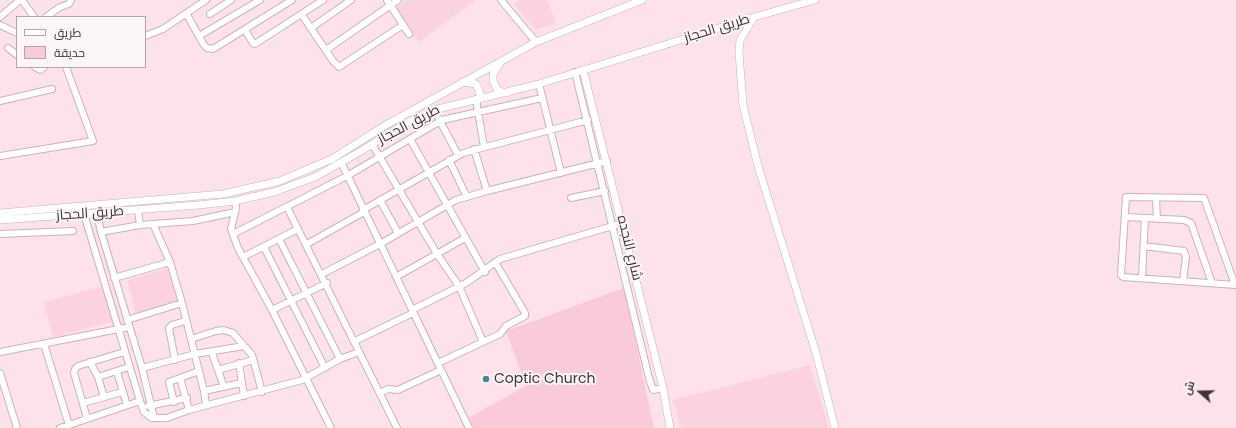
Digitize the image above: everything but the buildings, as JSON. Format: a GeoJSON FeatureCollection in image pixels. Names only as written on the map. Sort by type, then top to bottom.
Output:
{"type":"FeatureCollection","features":[{"type":"Feature","properties":{"kind":"main road","name":"طريق الحجاز"},"geometry":{"type":"LineString","coordinates":[[0,213],[223,194],[268,185],[299,174],[332,159],[386,125],[536,42],[642,0]]}},
{"type":"Feature","properties":{"kind":"main road","name":"طريق الحجاز"},"geometry":{"type":"LineString","coordinates":[[0,220],[138,211],[235,200],[274,192],[300,183],[341,162],[403,125],[434,110],[508,93],[754,17],[815,0]]}},
{"type":"Feature","properties":{"kind":"main road"},"geometry":{"type":"LineString","coordinates":[[754,17],[740,40],[739,53],[743,105],[758,166],[816,353],[835,428]]}},
{"type":"Feature","properties":{"kind":"main road"},"geometry":{"type":"LineString","coordinates":[[503,60],[495,70],[493,82],[498,90],[508,93]]}},
{"type":"Feature","properties":{"kind":"main road","name":"شارع النجده"},"geometry":{"type":"LineString","coordinates":[[583,70],[623,223],[663,388],[670,428]]}},
{"type":"Feature","properties":{"kind":"main road"},"geometry":{"type":"LineString","coordinates":[[463,82],[476,84],[480,93],[477,99]]}},
{"type":"Feature","properties":{"kind":"street"},"geometry":{"type":"LineString","coordinates":[[0,17],[21,0],[33,16]]}},
{"type":"Feature","properties":{"kind":"street"},"geometry":{"type":"LineString","coordinates":[[58,0],[60,7]]}},
{"type":"Feature","properties":{"kind":"street"},"geometry":{"type":"LineString","coordinates":[[47,16],[60,7],[69,4],[71,0]]}},
{"type":"Feature","properties":{"kind":"street"},"geometry":{"type":"LineString","coordinates":[[146,36],[163,29],[186,15],[206,0]]}},
{"type":"Feature","properties":{"kind":"street"},"geometry":{"type":"LineString","coordinates":[[210,14],[231,0]]}},
{"type":"Feature","properties":{"kind":"street"},"geometry":{"type":"LineString","coordinates":[[199,36],[260,0]]}},
{"type":"Feature","properties":{"kind":"street"},"geometry":{"type":"LineString","coordinates":[[186,15],[207,48],[213,49],[292,0]]}},
{"type":"Feature","properties":{"kind":"street"},"geometry":{"type":"LineString","coordinates":[[310,0],[314,6]]}},
{"type":"Feature","properties":{"kind":"street"},"geometry":{"type":"LineString","coordinates":[[245,30],[252,43],[255,44],[323,0]]}},
{"type":"Feature","properties":{"kind":"street"},"geometry":{"type":"LineString","coordinates":[[386,0],[409,34]]}},
{"type":"Feature","properties":{"kind":"street"},"geometry":{"type":"LineString","coordinates":[[326,50],[398,0]]}},
{"type":"Feature","properties":{"kind":"street"},"geometry":{"type":"LineString","coordinates":[[501,0],[536,42]]}},
{"type":"Feature","properties":{"kind":"street"},"geometry":{"type":"LineString","coordinates":[[311,28],[347,1]]}},
{"type":"Feature","properties":{"kind":"street"},"geometry":{"type":"LineString","coordinates":[[302,15],[337,66],[342,67],[403,25]]}},
{"type":"Feature","properties":{"kind":"street"},"geometry":{"type":"LineString","coordinates":[[0,25],[16,32]]}},
{"type":"Feature","properties":{"kind":"street"},"geometry":{"type":"LineString","coordinates":[[8,48],[16,54]]}},
{"type":"Feature","properties":{"kind":"street"},"geometry":{"type":"LineString","coordinates":[[0,156],[93,141],[66,68]]}},
{"type":"Feature","properties":{"kind":"street"},"geometry":{"type":"LineString","coordinates":[[576,72],[653,390],[663,388]]}},
{"type":"Feature","properties":{"kind":"street"},"geometry":{"type":"LineString","coordinates":[[539,84],[561,173]]}},
{"type":"Feature","properties":{"kind":"street"},"geometry":{"type":"LineString","coordinates":[[0,101],[52,89]]}},
{"type":"Feature","properties":{"kind":"street"},"geometry":{"type":"LineString","coordinates":[[234,234],[347,176],[440,121],[542,98]]}},
{"type":"Feature","properties":{"kind":"street"},"geometry":{"type":"LineString","coordinates":[[477,99],[484,146]]}},
{"type":"Feature","properties":{"kind":"street"},"geometry":{"type":"LineString","coordinates":[[434,110],[458,155]]}},
{"type":"Feature","properties":{"kind":"street"},"geometry":{"type":"LineString","coordinates":[[307,244],[458,155],[484,146],[588,120]]}},
{"type":"Feature","properties":{"kind":"street"},"geometry":{"type":"LineString","coordinates":[[410,139],[484,272]]}},
{"type":"Feature","properties":{"kind":"street"},"geometry":{"type":"LineString","coordinates":[[372,144],[437,254],[459,286],[483,342]]}},
{"type":"Feature","properties":{"kind":"street"},"geometry":{"type":"LineString","coordinates":[[474,149],[487,191]]}},
{"type":"Feature","properties":{"kind":"street"},"geometry":{"type":"LineString","coordinates":[[449,160],[467,197]]}},
{"type":"Feature","properties":{"kind":"street"},"geometry":{"type":"LineString","coordinates":[[322,274],[380,244],[447,205],[467,197],[607,161]]}},
{"type":"Feature","properties":{"kind":"street"},"geometry":{"type":"LineString","coordinates":[[341,162],[469,428]]}},
{"type":"Feature","properties":{"kind":"street"},"geometry":{"type":"LineString","coordinates":[[571,198],[605,190]]}},
{"type":"Feature","properties":{"kind":"street"},"geometry":{"type":"LineString","coordinates":[[1126,196],[1156,198],[1204,198],[1236,285],[1123,277],[1125,217],[1126,196]]}},
{"type":"Feature","properties":{"kind":"street"},"geometry":{"type":"LineString","coordinates":[[1156,198],[1156,219]]}},
{"type":"Feature","properties":{"kind":"street"},"geometry":{"type":"LineString","coordinates":[[235,200],[235,212],[232,225],[243,257],[272,310],[305,379],[331,428]]}},
{"type":"Feature","properties":{"kind":"street"},"geometry":{"type":"LineString","coordinates":[[380,200],[398,233]]}},
{"type":"Feature","properties":{"kind":"street"},"geometry":{"type":"LineString","coordinates":[[288,207],[397,428]]}},
{"type":"Feature","properties":{"kind":"street"},"geometry":{"type":"LineString","coordinates":[[138,211],[140,225]]}},
{"type":"Feature","properties":{"kind":"street"},"geometry":{"type":"LineString","coordinates":[[101,232],[140,225],[200,220],[235,212]]}},
{"type":"Feature","properties":{"kind":"street"},"geometry":{"type":"LineString","coordinates":[[84,214],[124,352],[141,404],[146,414],[154,418],[167,418],[189,410],[262,392],[305,379],[340,359],[359,352]]}},
{"type":"Feature","properties":{"kind":"street"},"geometry":{"type":"LineString","coordinates":[[97,214],[114,278],[142,368],[154,418]]}},
{"type":"Feature","properties":{"kind":"street"},"geometry":{"type":"LineString","coordinates":[[1125,217],[1184,220],[1191,223],[1212,283]]}},
{"type":"Feature","properties":{"kind":"street"},"geometry":{"type":"LineString","coordinates":[[1142,278],[1145,218]]}},
{"type":"Feature","properties":{"kind":"street"},"geometry":{"type":"LineString","coordinates":[[355,341],[484,272],[495,262],[503,258],[623,223]]}},
{"type":"Feature","properties":{"kind":"street"},"geometry":{"type":"LineString","coordinates":[[153,224],[170,262],[182,303],[185,321],[204,391],[206,406]]}},
{"type":"Feature","properties":{"kind":"street"},"geometry":{"type":"LineString","coordinates":[[243,257],[298,228]]}},
{"type":"Feature","properties":{"kind":"street"},"geometry":{"type":"LineString","coordinates":[[0,234],[73,231]]}},
{"type":"Feature","properties":{"kind":"street"},"geometry":{"type":"LineString","coordinates":[[396,277],[465,238]]}},
{"type":"Feature","properties":{"kind":"street"},"geometry":{"type":"LineString","coordinates":[[279,239],[340,359]]}},
{"type":"Feature","properties":{"kind":"street"},"geometry":{"type":"LineString","coordinates":[[1144,246],[1184,250],[1186,257],[1183,281]]}},
{"type":"Feature","properties":{"kind":"street"},"geometry":{"type":"LineString","coordinates":[[264,247],[325,368]]}},
{"type":"Feature","properties":{"kind":"street"},"geometry":{"type":"LineString","coordinates":[[114,278],[170,262]]}},
{"type":"Feature","properties":{"kind":"street"},"geometry":{"type":"LineString","coordinates":[[438,363],[501,334],[506,326],[526,315],[495,262]]}},
{"type":"Feature","properties":{"kind":"street"},"geometry":{"type":"LineString","coordinates":[[272,310],[326,283]]}},
{"type":"Feature","properties":{"kind":"street"},"geometry":{"type":"LineString","coordinates":[[127,320],[182,303]]}},
{"type":"Feature","properties":{"kind":"street"},"geometry":{"type":"LineString","coordinates":[[175,360],[169,328],[170,326],[185,321]]}},
{"type":"Feature","properties":{"kind":"street"},"geometry":{"type":"LineString","coordinates":[[0,352],[129,328]]}},
{"type":"Feature","properties":{"kind":"street"},"geometry":{"type":"LineString","coordinates":[[191,339],[224,330],[232,333],[252,354],[262,392]]}},
{"type":"Feature","properties":{"kind":"street"},"geometry":{"type":"LineString","coordinates":[[44,344],[69,425]]}},
{"type":"Feature","properties":{"kind":"street"},"geometry":{"type":"LineString","coordinates":[[142,368],[195,354],[212,353],[244,346]]}},
{"type":"Feature","properties":{"kind":"street"},"geometry":{"type":"LineString","coordinates":[[87,418],[74,371],[78,366],[124,352]]}},
{"type":"Feature","properties":{"kind":"street"},"geometry":{"type":"LineString","coordinates":[[212,353],[224,387]]}},
{"type":"Feature","properties":{"kind":"street"},"geometry":{"type":"LineString","coordinates":[[218,370],[253,360]]}},
{"type":"Feature","properties":{"kind":"street"},"geometry":{"type":"LineString","coordinates":[[90,362],[98,378],[104,397]]}},
{"type":"Feature","properties":{"kind":"street"},"geometry":{"type":"LineString","coordinates":[[239,363],[244,396]]}},
{"type":"Feature","properties":{"kind":"street"},"geometry":{"type":"LineString","coordinates":[[98,378],[129,367]]}},
{"type":"Feature","properties":{"kind":"street"},"geometry":{"type":"LineString","coordinates":[[380,393],[388,389],[398,390],[441,370]]}},
{"type":"Feature","properties":{"kind":"street"},"geometry":{"type":"LineString","coordinates":[[174,402],[169,382],[199,371]]}},
{"type":"Feature","properties":{"kind":"street"},"geometry":{"type":"LineString","coordinates":[[118,372],[122,392],[127,405]]}},
{"type":"Feature","properties":{"kind":"street"},"geometry":{"type":"LineString","coordinates":[[0,373],[17,428]]}},
{"type":"Feature","properties":{"kind":"street"},"geometry":{"type":"LineString","coordinates":[[180,378],[187,398],[189,410]]}},
{"type":"Feature","properties":{"kind":"street"},"geometry":{"type":"LineString","coordinates":[[204,391],[241,383]]}},
{"type":"Feature","properties":{"kind":"street"},"geometry":{"type":"LineString","coordinates":[[83,403],[122,392]]}},
{"type":"Feature","properties":{"kind":"street"},"geometry":{"type":"LineString","coordinates":[[60,428],[127,405],[151,405],[174,402],[187,398]]}},
{"type":"Feature","properties":{"kind":"shaded area"},"geometry":{"type":"Polygon","coordinates":[[[407,0],[475,0],[419,42],[394,9],[407,0]]]}},
{"type":"Feature","properties":{"kind":"shaded area"},"geometry":{"type":"Polygon","coordinates":[[[519,0],[547,0],[556,23],[536,30],[514,4],[519,0]]]}},
{"type":"Feature","properties":{"kind":"shaded area"},"geometry":{"type":"Polygon","coordinates":[[[169,268],[179,303],[136,315],[127,280],[169,268]]]}},
{"type":"Feature","properties":{"kind":"shaded area"},"geometry":{"type":"Polygon","coordinates":[[[107,285],[116,321],[53,337],[44,302],[107,285]]]}},
{"type":"Feature","properties":{"kind":"shaded area"},"geometry":{"type":"Polygon","coordinates":[[[810,365],[829,428],[681,428],[673,400],[810,365]]]}},
{"type":"Feature","properties":{"kind":"green space"},"geometry":{"type":"Polygon","coordinates":[[[624,288],[654,428],[474,428],[468,418],[526,386],[506,331],[624,288]]]}},
{"type":"Feature","properties":{"kind":"place","name":"Coptic Church"},"geometry":{"type":"Point","coordinates":[486,379]}}]}
